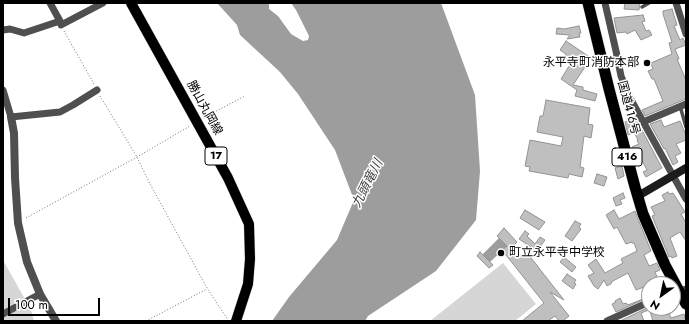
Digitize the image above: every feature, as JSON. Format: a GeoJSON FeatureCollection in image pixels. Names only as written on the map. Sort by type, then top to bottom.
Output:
{"type":"FeatureCollection","features":[{"type":"Feature","properties":{"kind":"highway","name":"国道416号"},"geometry":{"type":"LineString","coordinates":[[588,3],[609,89],[638,196],[654,239],[671,276]]}},
{"type":"Feature","properties":{"kind":"main road","name":"勝山丸岡線"},"geometry":{"type":"LineString","coordinates":[[131,3],[228,178],[249,224],[250,259],[248,284],[236,321]]}},
{"type":"Feature","properties":{"kind":"main road"},"geometry":{"type":"LineString","coordinates":[[638,196],[686,168]]}},
{"type":"Feature","properties":{"kind":"street"},"geometry":{"type":"LineString","coordinates":[[50,3],[61,23]]}},
{"type":"Feature","properties":{"kind":"street"},"geometry":{"type":"LineString","coordinates":[[3,30],[10,29],[24,33],[61,23],[103,3]]}},
{"type":"Feature","properties":{"kind":"street"},"geometry":{"type":"LineString","coordinates":[[605,3],[621,76],[630,98],[686,199]]}},
{"type":"Feature","properties":{"kind":"street"},"geometry":{"type":"LineString","coordinates":[[676,3],[686,34]]}},
{"type":"Feature","properties":{"kind":"street"},"geometry":{"type":"LineString","coordinates":[[3,90],[14,133],[18,222],[27,262],[40,294],[56,321]]}},
{"type":"Feature","properties":{"kind":"street"},"geometry":{"type":"LineString","coordinates":[[11,117],[60,112],[97,90]]}},
{"type":"Feature","properties":{"kind":"street"},"geometry":{"type":"LineString","coordinates":[[643,122],[683,105]]}},
{"type":"Feature","properties":{"kind":"street"},"geometry":{"type":"LineString","coordinates":[[3,314],[40,294]]}},
{"type":"Feature","properties":{"kind":"street"},"geometry":{"type":"LineString","coordinates":[[607,321],[641,306]]}},
{"type":"Feature","properties":{"kind":"lane"},"geometry":{"type":"LineString","coordinates":[[642,7],[648,3]]}},
{"type":"Feature","properties":{"kind":"lane"},"geometry":{"type":"LineString","coordinates":[[683,105],[686,127]]}},
{"type":"Feature","properties":{"kind":"path"},"geometry":{"type":"LineString","coordinates":[[61,23],[97,90],[137,157],[207,288],[229,321]]}},
{"type":"Feature","properties":{"kind":"path"},"geometry":{"type":"LineString","coordinates":[[18,222],[245,96]]}},
{"type":"Feature","properties":{"kind":"path"},"geometry":{"type":"LineString","coordinates":[[146,321],[207,288]]}},
{"type":"Feature","properties":{"kind":"shaded area"},"geometry":{"type":"Polygon","coordinates":[[[3,260],[31,310],[34,321],[3,321],[3,260]]]}},
{"type":"Feature","properties":{"kind":"shaded area"},"geometry":{"type":"Polygon","coordinates":[[[503,263],[536,304],[515,321],[430,321],[503,263]]]}},
{"type":"Feature","properties":{"kind":"water","name":"九頭竜川"},"geometry":{"type":"Polygon","coordinates":[[[217,3],[270,3],[269,9],[278,16],[291,34],[303,41],[308,40],[309,36],[291,3],[441,3],[475,95],[480,171],[476,220],[436,271],[368,316],[365,321],[272,321],[289,297],[337,240],[354,200],[335,150],[298,94],[280,72],[240,35],[237,25],[217,3]]]}},
{"type":"Feature","properties":{"kind":"water"},"geometry":{"type":"Polygon","coordinates":[[[499,238],[507,246],[490,262],[482,255],[499,238]]]}},
{"type":"Feature","properties":{"kind":"building"},"geometry":{"type":"Polygon","coordinates":[[[625,3],[640,3],[639,10],[624,9],[625,3]]]}},
{"type":"Feature","properties":{"kind":"building"},"geometry":{"type":"Polygon","coordinates":[[[672,9],[677,25],[674,26],[680,40],[683,38],[686,45],[675,49],[679,59],[677,59],[686,80],[686,99],[645,116],[642,110],[663,101],[654,79],[652,79],[648,71],[653,69],[651,63],[672,54],[669,43],[672,42],[663,11],[672,9]]]}},
{"type":"Feature","properties":{"kind":"building"},"geometry":{"type":"Polygon","coordinates":[[[643,15],[645,21],[642,22],[646,31],[649,30],[652,35],[641,40],[635,30],[627,34],[626,32],[617,33],[614,18],[643,15]]]}},
{"type":"Feature","properties":{"kind":"building"},"geometry":{"type":"Polygon","coordinates":[[[579,26],[581,33],[579,33],[580,37],[567,39],[570,35],[556,34],[557,28],[564,29],[579,26]]]}},
{"type":"Feature","properties":{"kind":"building"},"geometry":{"type":"Polygon","coordinates":[[[566,41],[591,58],[573,85],[583,87],[583,90],[597,94],[595,101],[575,96],[577,90],[561,79],[571,63],[564,58],[566,54],[560,50],[566,41]]]}},
{"type":"Feature","properties":{"kind":"building"},"geometry":{"type":"Polygon","coordinates":[[[546,100],[590,108],[588,124],[593,125],[591,138],[584,136],[580,167],[584,168],[582,177],[569,174],[568,178],[529,171],[530,167],[525,166],[530,140],[561,146],[563,137],[537,132],[540,116],[543,116],[546,100]]]}},
{"type":"Feature","properties":{"kind":"building"},"geometry":{"type":"Polygon","coordinates":[[[635,117],[662,168],[646,177],[643,172],[647,170],[640,157],[635,159],[632,147],[639,144],[637,141],[638,140],[634,132],[628,135],[625,122],[635,117]]]}},
{"type":"Feature","properties":{"kind":"building"},"geometry":{"type":"Polygon","coordinates":[[[661,120],[664,127],[680,121],[686,135],[686,140],[676,144],[681,153],[675,156],[678,162],[673,165],[665,148],[664,149],[650,124],[661,120]]]}},
{"type":"Feature","properties":{"kind":"building"},"geometry":{"type":"Polygon","coordinates":[[[622,166],[624,176],[618,179],[615,168],[622,166]]]}},
{"type":"Feature","properties":{"kind":"building"},"geometry":{"type":"Polygon","coordinates":[[[597,174],[607,177],[604,186],[594,183],[597,174]]]}},
{"type":"Feature","properties":{"kind":"building"},"geometry":{"type":"Polygon","coordinates":[[[668,192],[669,194],[673,193],[685,212],[681,214],[686,223],[686,241],[680,232],[670,238],[677,256],[672,258],[671,256],[669,257],[652,216],[655,215],[651,207],[665,201],[662,195],[668,192]]]}},
{"type":"Feature","properties":{"kind":"building"},"geometry":{"type":"Polygon","coordinates":[[[623,193],[625,198],[620,200],[622,204],[616,206],[613,198],[623,193]]]}},
{"type":"Feature","properties":{"kind":"building"},"geometry":{"type":"Polygon","coordinates":[[[525,210],[545,222],[539,230],[520,218],[525,210]]]}},
{"type":"Feature","properties":{"kind":"building"},"geometry":{"type":"Polygon","coordinates":[[[614,210],[619,219],[635,211],[651,251],[644,255],[649,266],[657,263],[660,270],[655,272],[657,276],[641,276],[641,288],[636,290],[628,273],[611,282],[612,283],[607,286],[604,280],[598,289],[594,286],[588,276],[594,273],[588,265],[596,259],[605,273],[623,263],[621,259],[637,251],[634,243],[632,242],[626,244],[617,227],[614,229],[606,215],[614,210]]]}},
{"type":"Feature","properties":{"kind":"building"},"geometry":{"type":"Polygon","coordinates":[[[575,221],[581,224],[579,227],[581,229],[572,241],[565,236],[575,221]]]}},
{"type":"Feature","properties":{"kind":"building"},"geometry":{"type":"Polygon","coordinates":[[[504,228],[517,242],[513,246],[523,258],[528,254],[564,300],[550,292],[569,316],[563,321],[559,321],[555,316],[548,321],[522,321],[544,303],[502,250],[507,246],[497,236],[504,228]]]}},
{"type":"Feature","properties":{"kind":"building"},"geometry":{"type":"Polygon","coordinates":[[[525,231],[529,234],[527,236],[535,244],[540,237],[545,240],[537,251],[519,239],[525,231]]]}},
{"type":"Feature","properties":{"kind":"building"},"geometry":{"type":"Polygon","coordinates":[[[480,252],[493,265],[489,268],[477,256],[480,252]]]}},
{"type":"Feature","properties":{"kind":"building"},"geometry":{"type":"Polygon","coordinates":[[[564,257],[576,267],[572,272],[560,262],[564,257]]]}},
{"type":"Feature","properties":{"kind":"building"},"geometry":{"type":"Polygon","coordinates":[[[567,274],[576,280],[574,283],[576,284],[573,289],[562,281],[567,274]]]}},
{"type":"Feature","properties":{"kind":"building"},"geometry":{"type":"Polygon","coordinates":[[[620,298],[623,304],[626,303],[628,305],[641,300],[616,312],[612,304],[620,298]]]}},
{"type":"Feature","properties":{"kind":"building"},"geometry":{"type":"Polygon","coordinates":[[[641,311],[641,316],[644,321],[620,321],[641,311]]]}},
{"type":"Feature","properties":{"kind":"building"},"geometry":{"type":"Polygon","coordinates":[[[684,314],[686,321],[653,321],[651,316],[670,316],[671,318],[684,314]]]}},
{"type":"Feature","properties":{"kind":"place","name":"永平寺町消防本部"},"geometry":{"type":"Point","coordinates":[647,63]}},
{"type":"Feature","properties":{"kind":"place","name":"町立永平寺中学校"},"geometry":{"type":"Point","coordinates":[501,253]}}]}
